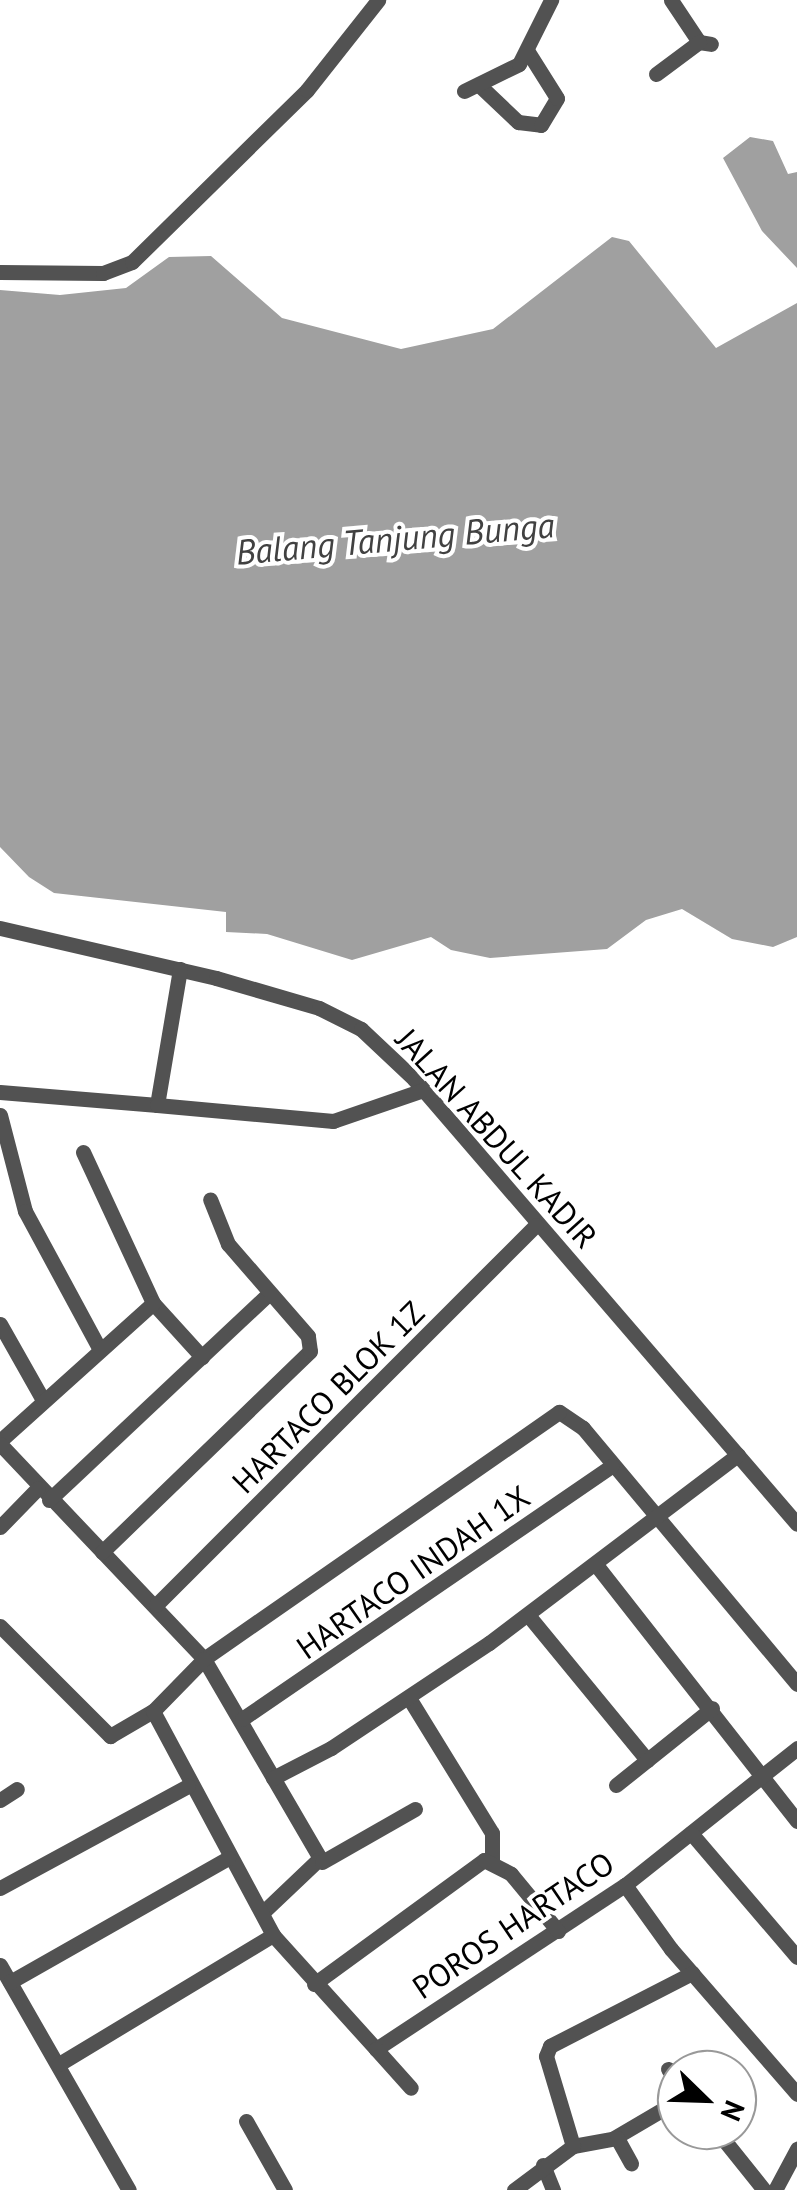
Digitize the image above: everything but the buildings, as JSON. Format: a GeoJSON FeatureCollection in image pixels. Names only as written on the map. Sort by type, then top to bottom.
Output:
{"type":"FeatureCollection","features":[{"type":"Feature","properties":{"kind":"street"},"geometry":{"type":"LineString","coordinates":[[0,272],[87,274],[132,262],[307,90],[378,0]]}},
{"type":"Feature","properties":{"kind":"street"},"geometry":{"type":"LineString","coordinates":[[528,52],[558,98],[541,125],[518,122],[472,88],[509,71],[528,52],[551,0]]}},
{"type":"Feature","properties":{"kind":"street"},"geometry":{"type":"LineString","coordinates":[[656,74],[704,43],[671,0]]}},
{"type":"Feature","properties":{"kind":"street","name":"JALAN ABDUL KADIR"},"geometry":{"type":"LineString","coordinates":[[0,928],[180,969],[348,1022],[424,1090],[536,1225],[797,1524]]}},
{"type":"Feature","properties":{"kind":"street"},"geometry":{"type":"LineString","coordinates":[[158,1105],[180,969]]}},
{"type":"Feature","properties":{"kind":"street"},"geometry":{"type":"LineString","coordinates":[[2,1096],[333,1121],[424,1090]]}},
{"type":"Feature","properties":{"kind":"street"},"geometry":{"type":"LineString","coordinates":[[0,1115],[25,1211],[99,1348]]}},
{"type":"Feature","properties":{"kind":"street"},"geometry":{"type":"LineString","coordinates":[[83,1152],[153,1303],[202,1357]]}},
{"type":"Feature","properties":{"kind":"street"},"geometry":{"type":"LineString","coordinates":[[102,1552],[311,1346],[266,1296],[217,1227],[210,1199]]}},
{"type":"Feature","properties":{"kind":"street","name":"HARTACO BLOK 1Z"},"geometry":{"type":"LineString","coordinates":[[156,1605],[536,1225]]}},
{"type":"Feature","properties":{"kind":"street"},"geometry":{"type":"LineString","coordinates":[[0,1527],[202,1357],[266,1296]]}},
{"type":"Feature","properties":{"kind":"street"},"geometry":{"type":"LineString","coordinates":[[153,1303],[99,1348],[0,1442],[43,1494],[156,1605],[204,1659],[322,1862]]}},
{"type":"Feature","properties":{"kind":"street"},"geometry":{"type":"LineString","coordinates":[[0,1324],[43,1400]]}},
{"type":"Feature","properties":{"kind":"street"},"geometry":{"type":"LineString","coordinates":[[0,1626],[110,1736],[153,1711],[204,1659],[552,1415],[576,1420],[797,1684]]}},
{"type":"Feature","properties":{"kind":"street"},"geometry":{"type":"LineString","coordinates":[[273,1778],[409,1698],[597,1566],[738,1455]]}},
{"type":"Feature","properties":{"kind":"street","name":"HARTACO INDAH 1X"},"geometry":{"type":"LineString","coordinates":[[242,1719],[612,1466]]}},
{"type":"Feature","properties":{"kind":"street"},"geometry":{"type":"LineString","coordinates":[[597,1566],[797,1821]]}},
{"type":"Feature","properties":{"kind":"street"},"geometry":{"type":"LineString","coordinates":[[528,1615],[647,1760]]}},
{"type":"Feature","properties":{"kind":"street"},"geometry":{"type":"LineString","coordinates":[[409,1698],[492,1833],[492,1862]]}},
{"type":"Feature","properties":{"kind":"street"},"geometry":{"type":"LineString","coordinates":[[616,1785],[712,1708]]}},
{"type":"Feature","properties":{"kind":"street"},"geometry":{"type":"LineString","coordinates":[[153,1711],[188,1786],[273,1935],[411,2088]]}},
{"type":"Feature","properties":{"kind":"street","name":"POROS HARTACO"},"geometry":{"type":"LineString","coordinates":[[376,2049],[624,1885],[797,1748]]}},
{"type":"Feature","properties":{"kind":"street"},"geometry":{"type":"LineString","coordinates":[[0,1888],[188,1786]]}},
{"type":"Feature","properties":{"kind":"street"},"geometry":{"type":"LineString","coordinates":[[0,1800],[18,1789]]}},
{"type":"Feature","properties":{"kind":"street"},"geometry":{"type":"LineString","coordinates":[[262,1913],[322,1862],[415,1810]]}},
{"type":"Feature","properties":{"kind":"street"},"geometry":{"type":"LineString","coordinates":[[692,1833],[797,1957]]}},
{"type":"Feature","properties":{"kind":"street"},"geometry":{"type":"LineString","coordinates":[[10,1982],[228,1858]]}},
{"type":"Feature","properties":{"kind":"street"},"geometry":{"type":"LineString","coordinates":[[314,1984],[463,1870],[492,1862],[511,1874],[558,1931]]}},
{"type":"Feature","properties":{"kind":"street"},"geometry":{"type":"LineString","coordinates":[[624,1885],[692,1973],[797,2094]]}},
{"type":"Feature","properties":{"kind":"street"},"geometry":{"type":"LineString","coordinates":[[59,2064],[273,1935]]}},
{"type":"Feature","properties":{"kind":"street"},"geometry":{"type":"LineString","coordinates":[[0,1965],[129,2190]]}},
{"type":"Feature","properties":{"kind":"street"},"geometry":{"type":"LineString","coordinates":[[573,2146],[547,2050],[692,1973]]}},
{"type":"Feature","properties":{"kind":"street"},"geometry":{"type":"LineString","coordinates":[[514,2190],[573,2146],[614,2138],[657,2113]]}},
{"type":"Feature","properties":{"kind":"street"},"geometry":{"type":"LineString","coordinates":[[246,2122],[285,2190]]}},
{"type":"Feature","properties":{"kind":"street"},"geometry":{"type":"LineString","coordinates":[[614,2138],[631,2163]]}},
{"type":"Feature","properties":{"kind":"street"},"geometry":{"type":"LineString","coordinates":[[732,2150],[764,2190]]}},
{"type":"Feature","properties":{"kind":"street"},"geometry":{"type":"LineString","coordinates":[[775,2190],[797,2150]]}},
{"type":"Feature","properties":{"kind":"street"},"geometry":{"type":"LineString","coordinates":[[542,2166],[553,2190]]}},
{"type":"Feature","properties":{"kind":"water"},"geometry":{"type":"Polygon","coordinates":[[[750,137],[773,141],[788,174],[797,172],[797,268],[762,231],[723,158],[750,137]]]}},
{"type":"Feature","properties":{"kind":"water","name":"Balang Tanjung Bunga"},"geometry":{"type":"Polygon","coordinates":[[[612,237],[629,241],[716,348],[797,303],[797,937],[773,947],[732,939],[682,909],[646,920],[607,949],[490,958],[451,950],[431,937],[352,960],[267,934],[226,932],[226,912],[54,893],[29,877],[0,847],[0,290],[60,295],[126,288],[169,257],[211,256],[282,318],[401,349],[493,329],[612,237]]]}}]}
